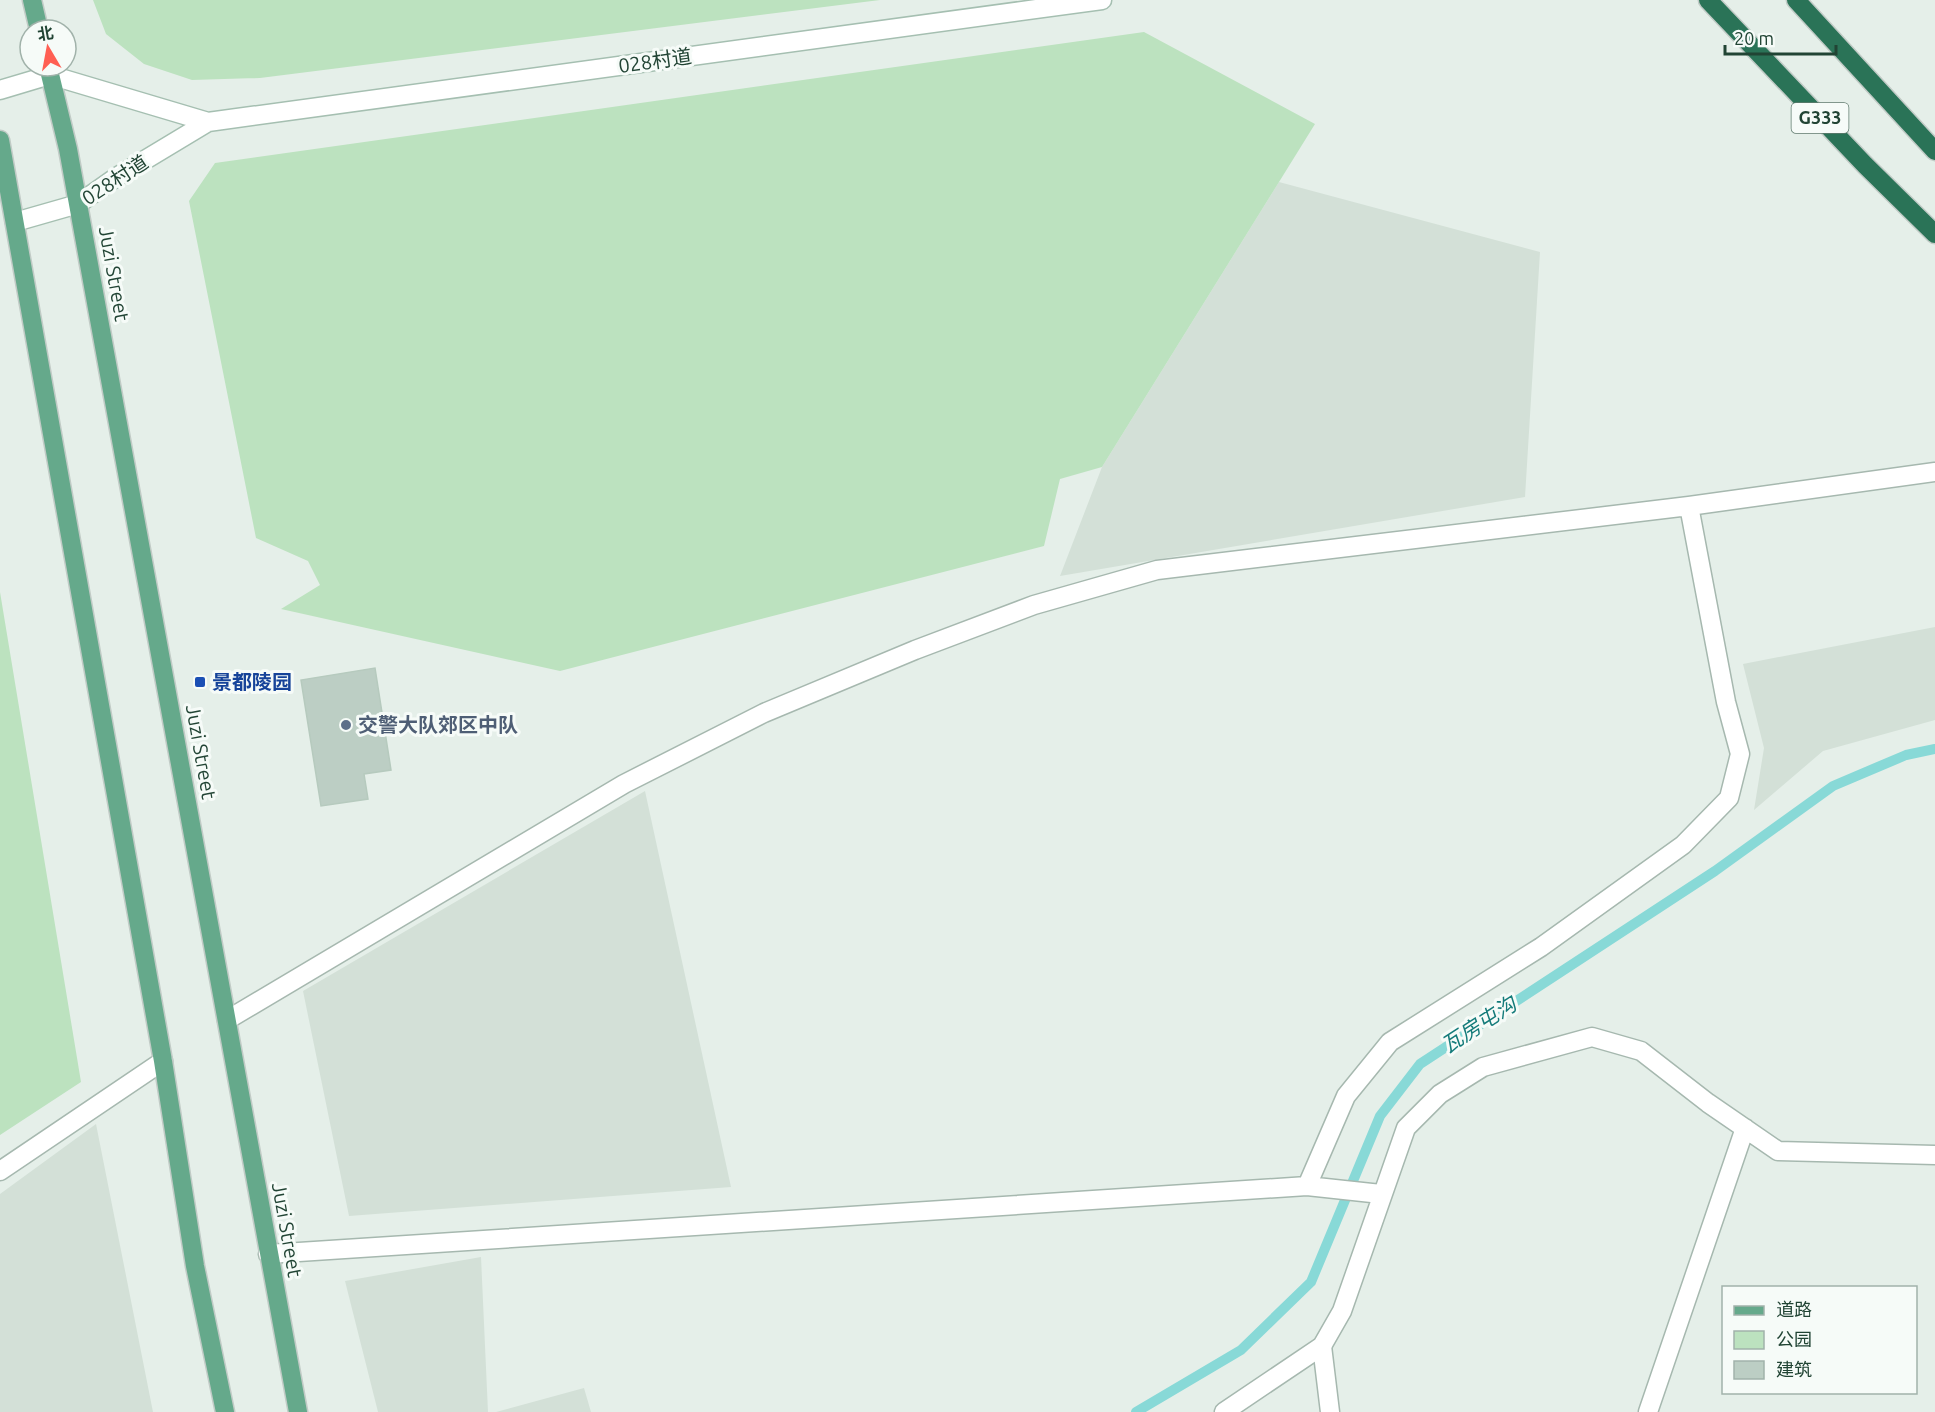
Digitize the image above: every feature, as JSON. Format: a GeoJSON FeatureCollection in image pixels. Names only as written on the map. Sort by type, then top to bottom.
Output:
{"type":"FeatureCollection","features":[{"type":"Feature","properties":{"kind":"highway","name":"G333"},"geometry":{"type":"LineString","coordinates":[[1708,0],[1864,165],[1935,234]]}},
{"type":"Feature","properties":{"kind":"highway"},"geometry":{"type":"LineString","coordinates":[[1796,0],[1911,128],[1935,151]]}},
{"type":"Feature","properties":{"kind":"main road"},"geometry":{"type":"LineString","coordinates":[[32,0],[36,18]]}},
{"type":"Feature","properties":{"kind":"main road","name":"Juzi Street"},"geometry":{"type":"LineString","coordinates":[[51,78],[78,204],[298,1412]]}},
{"type":"Feature","properties":{"kind":"main road"},"geometry":{"type":"LineString","coordinates":[[0,140],[163,1061],[195,1266],[225,1412]]}},
{"type":"Feature","properties":{"kind":"street","name":"028村道"},"geometry":{"type":"LineString","coordinates":[[15,222],[78,204],[115,178],[208,122],[1102,0]]}},
{"type":"Feature","properties":{"kind":"street"},"geometry":{"type":"LineString","coordinates":[[0,90],[31,78]]}},
{"type":"Feature","properties":{"kind":"street","name":"028村道"},"geometry":{"type":"LineString","coordinates":[[71,78],[208,122]]}},
{"type":"Feature","properties":{"kind":"street"},"geometry":{"type":"LineString","coordinates":[[227,1020],[624,784],[764,713],[915,650],[1034,605],[1157,570],[1689,506],[1935,472]]}},
{"type":"Feature","properties":{"kind":"street"},"geometry":{"type":"LineString","coordinates":[[1316,1187],[1346,1096],[1390,1042],[1551,941],[1683,845],[1730,798],[1740,754],[1726,702],[1689,506]]}},
{"type":"Feature","properties":{"kind":"street"},"geometry":{"type":"LineString","coordinates":[[1224,1412],[1322,1346],[1342,1311],[1373,1192],[1407,1128],[1440,1094],[1483,1067],[1592,1037],[1641,1051],[1708,1103],[1778,1151],[1935,1155]]}},
{"type":"Feature","properties":{"kind":"street"},"geometry":{"type":"LineString","coordinates":[[0,1171],[163,1061]]}},
{"type":"Feature","properties":{"kind":"street"},"geometry":{"type":"LineString","coordinates":[[1648,1412],[1745,1128]]}},
{"type":"Feature","properties":{"kind":"street"},"geometry":{"type":"LineString","coordinates":[[268,1254],[1316,1187],[1373,1192]]}},
{"type":"Feature","properties":{"kind":"street"},"geometry":{"type":"LineString","coordinates":[[1322,1346],[1330,1412]]}},
{"type":"Feature","properties":{"kind":"shaded area"},"geometry":{"type":"Polygon","coordinates":[[[1279,182],[1540,252],[1525,497],[1060,576],[1102,467],[1279,182]]]}},
{"type":"Feature","properties":{"kind":"shaded area"},"geometry":{"type":"Polygon","coordinates":[[[1935,627],[1935,720],[1823,751],[1754,810],[1764,748],[1743,664],[1935,627]]]}},
{"type":"Feature","properties":{"kind":"shaded area"},"geometry":{"type":"Polygon","coordinates":[[[645,791],[731,1187],[349,1216],[303,991],[645,791]]]}},
{"type":"Feature","properties":{"kind":"shaded area"},"geometry":{"type":"Polygon","coordinates":[[[96,1124],[153,1412],[0,1412],[0,1194],[96,1124]]]}},
{"type":"Feature","properties":{"kind":"shaded area"},"geometry":{"type":"Polygon","coordinates":[[[481,1257],[488,1412],[378,1412],[345,1281],[481,1257]]]}},
{"type":"Feature","properties":{"kind":"shaded area"},"geometry":{"type":"Polygon","coordinates":[[[584,1388],[591,1412],[496,1412],[584,1388]]]}},
{"type":"Feature","properties":{"kind":"green space"},"geometry":{"type":"Polygon","coordinates":[[[93,0],[880,0],[260,78],[192,80],[144,64],[106,34],[93,0]]]}},
{"type":"Feature","properties":{"kind":"green space"},"geometry":{"type":"Polygon","coordinates":[[[1144,32],[1315,124],[1102,467],[1060,479],[1044,546],[560,671],[281,609],[320,585],[308,561],[256,538],[189,201],[215,163],[1144,32]]]}},
{"type":"Feature","properties":{"kind":"green space"},"geometry":{"type":"Polygon","coordinates":[[[0,592],[81,1082],[0,1135],[0,592]]]}},
{"type":"Feature","properties":{"kind":"building","name":"交警大队郊区中队"},"geometry":{"type":"Polygon","coordinates":[[[375,668],[391,770],[364,774],[368,799],[321,806],[301,680],[375,668]]]}},
{"type":"Feature","properties":{"kind":"waterway","name":"瓦房屯沟"},"geometry":{"type":"LineString","coordinates":[[1136,1412],[1241,1350],[1311,1282],[1380,1116],[1420,1064],[1715,871],[1833,786],[1906,755],[1935,749]]}},
{"type":"Feature","properties":{"kind":"place","name":"景都陵园"},"geometry":{"type":"Point","coordinates":[200,682]}},
{"type":"Feature","properties":{"kind":"place","name":"交警大队郊区中队"},"geometry":{"type":"Point","coordinates":[346,725]}}]}
